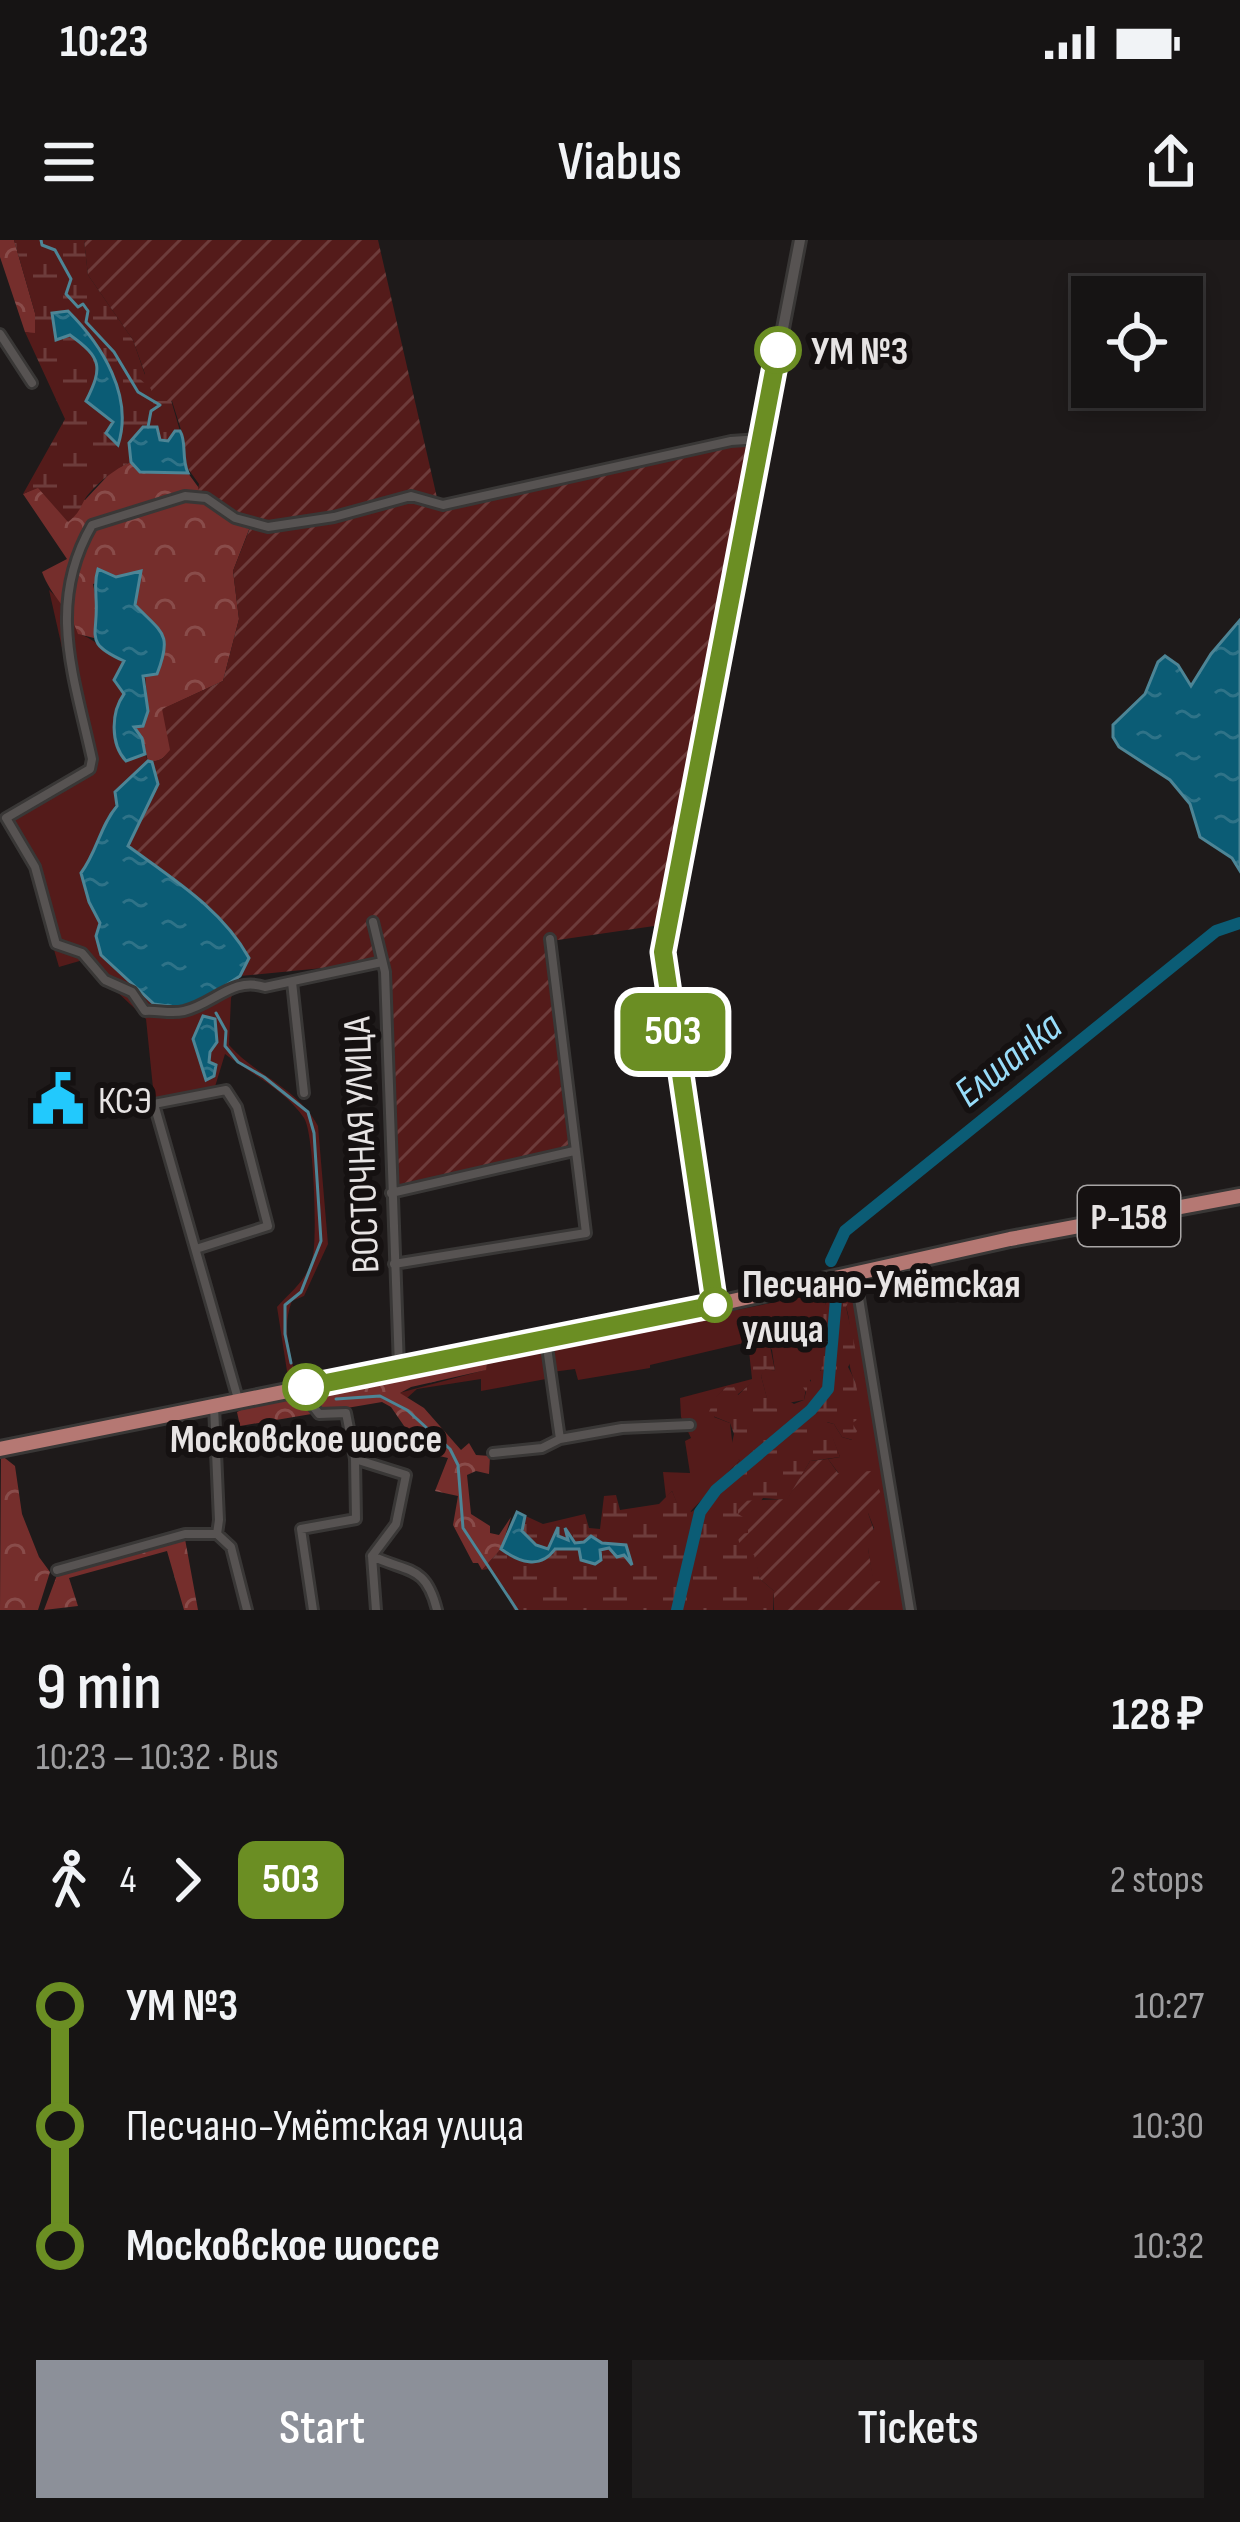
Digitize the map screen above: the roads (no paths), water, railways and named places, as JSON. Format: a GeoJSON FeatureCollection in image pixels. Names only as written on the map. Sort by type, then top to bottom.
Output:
{"type":"FeatureCollection","features":[{"type":"Feature","properties":{"kind":"main road"},"geometry":{"type":"LineString","coordinates":[[715,1305],[663,952],[800,240]]}},
{"type":"Feature","properties":{"kind":"main road","name":"Р-158"},"geometry":{"type":"LineString","coordinates":[[1,1448],[1240,1196]]}},
{"type":"Feature","properties":{"kind":"street"},"geometry":{"type":"LineString","coordinates":[[0,334],[32,383]]}},
{"type":"Feature","properties":{"kind":"street"},"geometry":{"type":"LineString","coordinates":[[382,962],[265,987],[238,984],[186,1011],[145,1011],[132,992],[105,980],[82,952],[56,944],[34,867],[6,818],[90,769],[64,609],[81,544],[92,525],[185,496],[206,498],[244,522],[268,527],[411,496],[442,505],[731,441],[760,439]]}},
{"type":"Feature","properties":{"kind":"street","name":"ВОСТОЧНАЯ УЛИЦА"},"geometry":{"type":"LineString","coordinates":[[373,922],[382,962],[399,1367]]}},
{"type":"Feature","properties":{"kind":"street"},"geometry":{"type":"LineString","coordinates":[[394,1264],[586,1233],[550,939]]}},
{"type":"Feature","properties":{"kind":"street"},"geometry":{"type":"LineString","coordinates":[[292,982],[304,1093]]}},
{"type":"Feature","properties":{"kind":"street"},"geometry":{"type":"LineString","coordinates":[[196,1249],[268,1226],[237,1107],[226,1090],[154,1104],[239,1401]]}},
{"type":"Feature","properties":{"kind":"street"},"geometry":{"type":"LineString","coordinates":[[391,1193],[574,1151]]}},
{"type":"Feature","properties":{"kind":"street"},"geometry":{"type":"LineString","coordinates":[[851,1274],[910,1610]]}},
{"type":"Feature","properties":{"kind":"street"},"geometry":{"type":"LineString","coordinates":[[545,1338],[560,1439]]}},
{"type":"Feature","properties":{"kind":"street"},"geometry":{"type":"LineString","coordinates":[[306,1387],[319,1414],[346,1413],[355,1460],[356,1519],[301,1529],[314,1610]]}},
{"type":"Feature","properties":{"kind":"street"},"geometry":{"type":"LineString","coordinates":[[214,1406],[217,1534]]}},
{"type":"Feature","properties":{"kind":"street"},"geometry":{"type":"LineString","coordinates":[[493,1453],[542,1448],[560,1439],[622,1427],[689,1425]]}},
{"type":"Feature","properties":{"kind":"street"},"geometry":{"type":"LineString","coordinates":[[355,1460],[406,1474],[396,1524],[372,1556],[376,1610]]}},
{"type":"Feature","properties":{"kind":"street"},"geometry":{"type":"LineString","coordinates":[[57,1570],[185,1534],[217,1534],[231,1547],[247,1610]]}},
{"type":"Feature","properties":{"kind":"street"},"geometry":{"type":"LineString","coordinates":[[372,1556],[420,1574],[437,1610]]}},
{"type":"Feature","properties":{"kind":"water"},"geometry":{"type":"Polygon","coordinates":[[[68,311],[112,372],[122,408],[118,445],[106,433],[113,422],[86,401],[97,371],[94,357],[70,335],[56,340],[52,313],[68,311]]]}},
{"type":"Feature","properties":{"kind":"water"},"geometry":{"type":"Polygon","coordinates":[[[143,427],[157,427],[160,440],[168,441],[180,431],[188,473],[140,472],[131,462],[129,443],[143,427]]]}},
{"type":"Feature","properties":{"kind":"water"},"geometry":{"type":"Polygon","coordinates":[[[98,569],[116,577],[141,571],[135,605],[158,628],[164,642],[157,674],[143,676],[148,711],[143,726],[134,727],[145,754],[126,761],[114,728],[124,694],[114,680],[124,661],[102,649],[95,637],[98,569]]]}},
{"type":"Feature","properties":{"kind":"water"},"geometry":{"type":"Polygon","coordinates":[[[1240,620],[1240,871],[1232,858],[1200,837],[1190,804],[1170,780],[1119,747],[1113,725],[1145,694],[1165,656],[1178,665],[1191,686],[1240,620]]]}},
{"type":"Feature","properties":{"kind":"water"},"geometry":{"type":"Polygon","coordinates":[[[148,761],[158,784],[128,846],[211,910],[249,958],[240,976],[182,1008],[154,1004],[101,955],[96,936],[100,923],[81,873],[117,806],[115,792],[148,761]]]}},
{"type":"Feature","properties":{"kind":"water"},"geometry":{"type":"Polygon","coordinates":[[[203,1016],[215,1019],[217,1042],[209,1062],[216,1065],[214,1076],[206,1080],[193,1039],[203,1016]]]}},
{"type":"Feature","properties":{"kind":"water"},"geometry":{"type":"Polygon","coordinates":[[[517,1512],[525,1516],[522,1531],[536,1545],[548,1549],[558,1527],[558,1536],[568,1540],[565,1528],[575,1543],[591,1536],[602,1543],[626,1545],[632,1565],[609,1548],[600,1550],[601,1560],[595,1564],[581,1560],[579,1549],[555,1549],[536,1562],[515,1557],[501,1549],[517,1512]]]}},
{"type":"Feature","properties":{"kind":"waterway"},"geometry":{"type":"LineString","coordinates":[[41,240],[55,250],[71,279],[66,294],[78,307],[83,304],[88,311],[86,322],[114,352],[138,392],[160,405],[151,411],[148,427]]}},
{"type":"Feature","properties":{"kind":"waterway","name":"Елшанка"},"geometry":{"type":"LineString","coordinates":[[831,1261],[845,1231],[1216,931],[1240,923]]}},
{"type":"Feature","properties":{"kind":"waterway"},"geometry":{"type":"LineString","coordinates":[[216,1013],[226,1031],[225,1046],[238,1062],[308,1112],[314,1133],[321,1241],[301,1292],[285,1305],[291,1363]]}},
{"type":"Feature","properties":{"kind":"waterway","name":"Елшанка"},"geometry":{"type":"LineString","coordinates":[[677,1610],[700,1512],[716,1490],[811,1410],[828,1389],[837,1288]]}},
{"type":"Feature","properties":{"kind":"waterway"},"geometry":{"type":"LineString","coordinates":[[336,1399],[380,1396],[407,1410],[450,1449],[458,1465],[463,1528],[517,1610]]}},
{"type":"Feature","properties":{"kind":"place","name":"УМ №3"},"geometry":{"type":"Point","coordinates":[778,350]}},
{"type":"Feature","properties":{"kind":"place","name":"КСЭ"},"geometry":{"type":"Point","coordinates":[58,1099]}},
{"type":"Feature","properties":{"kind":"place","name":"Песчано-Умётская улица"},"geometry":{"type":"Point","coordinates":[715,1305]}},
{"type":"Feature","properties":{"kind":"place","name":"Московское шоссе"},"geometry":{"type":"Point","coordinates":[306,1387]}}]}
